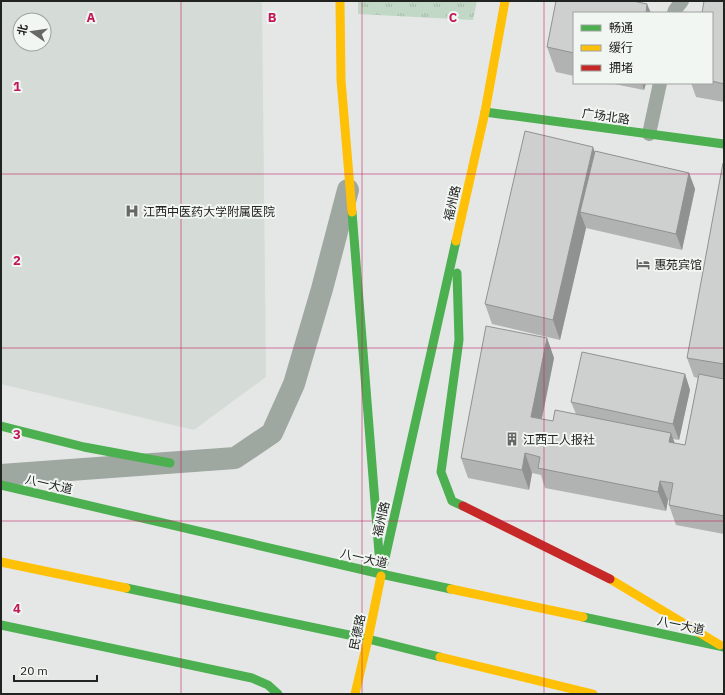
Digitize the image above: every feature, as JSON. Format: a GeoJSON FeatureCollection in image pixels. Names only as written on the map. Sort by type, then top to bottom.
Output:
{"type":"FeatureCollection","features":[{"type":"Feature","properties":{"kind":"main road","name":"福州路"},"geometry":{"type":"LineString","coordinates":[[340,1],[341,80],[381,574]]}},
{"type":"Feature","properties":{"kind":"main road","name":"福州路"},"geometry":{"type":"LineString","coordinates":[[381,574],[485,112],[505,1]]}},
{"type":"Feature","properties":{"kind":"main road","name":"广场北路"},"geometry":{"type":"LineString","coordinates":[[485,112],[724,144]]}},
{"type":"Feature","properties":{"kind":"main road"},"geometry":{"type":"LineString","coordinates":[[456,241],[459,340],[441,472],[452,502],[605,576],[723,647]]}},
{"type":"Feature","properties":{"kind":"main road"},"geometry":{"type":"LineString","coordinates":[[1,426],[84,447],[170,463]]}},
{"type":"Feature","properties":{"kind":"main road","name":"八一大道"},"geometry":{"type":"LineString","coordinates":[[1,485],[381,574],[723,647]]}},
{"type":"Feature","properties":{"kind":"main road"},"geometry":{"type":"LineString","coordinates":[[1,562],[368,639],[593,694]]}},
{"type":"Feature","properties":{"kind":"main road","name":"民德路"},"geometry":{"type":"LineString","coordinates":[[355,694],[381,574]]}},
{"type":"Feature","properties":{"kind":"main road"},"geometry":{"type":"LineString","coordinates":[[1,624],[252,678],[268,685],[278,694]]}},
{"type":"Feature","properties":{"kind":"street"},"geometry":{"type":"LineString","coordinates":[[1,475],[235,458],[272,433],[294,384],[322,289],[350,185]]}},
{"type":"Feature","properties":{"kind":"lane"},"geometry":{"type":"LineString","coordinates":[[649,134],[660,84]]}},
{"type":"Feature","properties":{"kind":"shaded area","name":"江西中医药大学附属医院"},"geometry":{"type":"Polygon","coordinates":[[[1,1],[262,1],[266,377],[194,430],[1,384],[1,1]]]}},
{"type":"Feature","properties":{"kind":"green space"},"geometry":{"type":"Polygon","coordinates":[[[358,1],[477,1],[473,20],[358,14],[358,1]]]}},
{"type":"Feature","properties":{"kind":"building"},"geometry":{"type":"Polygon","coordinates":[[[556,1],[633,1],[647,4],[646,12],[573,12],[573,53],[547,47],[556,1]]]}},
{"type":"Feature","properties":{"kind":"building"},"geometry":{"type":"Polygon","coordinates":[[[704,1],[724,1],[724,84],[713,81],[713,12],[702,12],[704,1]]]}},
{"type":"Feature","properties":{"kind":"building"},"geometry":{"type":"Polygon","coordinates":[[[525,131],[593,147],[553,320],[485,304],[525,131]]]}},
{"type":"Feature","properties":{"kind":"building"},"geometry":{"type":"Polygon","coordinates":[[[595,151],[689,173],[676,234],[580,212],[595,151]]]}},
{"type":"Feature","properties":{"kind":"building"},"geometry":{"type":"Polygon","coordinates":[[[724,163],[724,364],[687,358],[724,163]]]}},
{"type":"Feature","properties":{"kind":"building","name":"江西工人报社"},"geometry":{"type":"Polygon","coordinates":[[[486,326],[547,338],[531,417],[553,421],[555,410],[671,433],[669,442],[685,445],[699,374],[724,379],[724,516],[669,505],[673,483],[660,481],[658,492],[538,468],[540,457],[525,453],[522,470],[461,458],[486,326]]]}},
{"type":"Feature","properties":{"kind":"building"},"geometry":{"type":"Polygon","coordinates":[[[582,352],[685,374],[673,424],[571,402],[582,352]]]}},
{"type":"Feature","properties":{"kind":"traffic: fast"},"geometry":{"type":"LineString","coordinates":[[485,112],[724,144]]}},
{"type":"Feature","properties":{"kind":"traffic: fast"},"geometry":{"type":"LineString","coordinates":[[352,212],[379,553]]}},
{"type":"Feature","properties":{"kind":"traffic: fast"},"geometry":{"type":"LineString","coordinates":[[381,576],[456,241]]}},
{"type":"Feature","properties":{"kind":"traffic: fast"},"geometry":{"type":"LineString","coordinates":[[457,273],[459,340],[441,472],[452,501],[463,506]]}},
{"type":"Feature","properties":{"kind":"traffic: fast"},"geometry":{"type":"LineString","coordinates":[[1,426],[84,447],[170,463]]}},
{"type":"Feature","properties":{"kind":"traffic: fast"},"geometry":{"type":"LineString","coordinates":[[1,485],[451,589]]}},
{"type":"Feature","properties":{"kind":"traffic: fast"},"geometry":{"type":"LineString","coordinates":[[126,588],[368,639],[440,657]]}},
{"type":"Feature","properties":{"kind":"traffic: fast"},"geometry":{"type":"LineString","coordinates":[[583,617],[724,647]]}},
{"type":"Feature","properties":{"kind":"traffic: fast"},"geometry":{"type":"LineString","coordinates":[[1,625],[252,678],[268,685],[278,694]]}},
{"type":"Feature","properties":{"kind":"traffic: slow"},"geometry":{"type":"LineString","coordinates":[[340,1],[341,80],[352,212]]}},
{"type":"Feature","properties":{"kind":"traffic: slow"},"geometry":{"type":"LineString","coordinates":[[456,241],[485,112],[505,1]]}},
{"type":"Feature","properties":{"kind":"traffic: slow"},"geometry":{"type":"LineString","coordinates":[[1,562],[126,588]]}},
{"type":"Feature","properties":{"kind":"traffic: slow"},"geometry":{"type":"LineString","coordinates":[[355,694],[381,576]]}},
{"type":"Feature","properties":{"kind":"traffic: slow"},"geometry":{"type":"LineString","coordinates":[[610,579],[720,645]]}},
{"type":"Feature","properties":{"kind":"traffic: slow"},"geometry":{"type":"LineString","coordinates":[[451,589],[583,617]]}},
{"type":"Feature","properties":{"kind":"traffic: slow"},"geometry":{"type":"LineString","coordinates":[[440,657],[593,694]]}},
{"type":"Feature","properties":{"kind":"traffic: jam"},"geometry":{"type":"LineString","coordinates":[[463,506],[610,579]]}},
{"type":"Feature","properties":{"kind":"place","name":"江西中医药大学附属医院"},"geometry":{"type":"Point","coordinates":[132,211]}},
{"type":"Feature","properties":{"kind":"place","name":"惠苑宾馆"},"geometry":{"type":"Point","coordinates":[643,264]}},
{"type":"Feature","properties":{"kind":"place","name":"江西工人报社"},"geometry":{"type":"Point","coordinates":[512,439]}}]}
